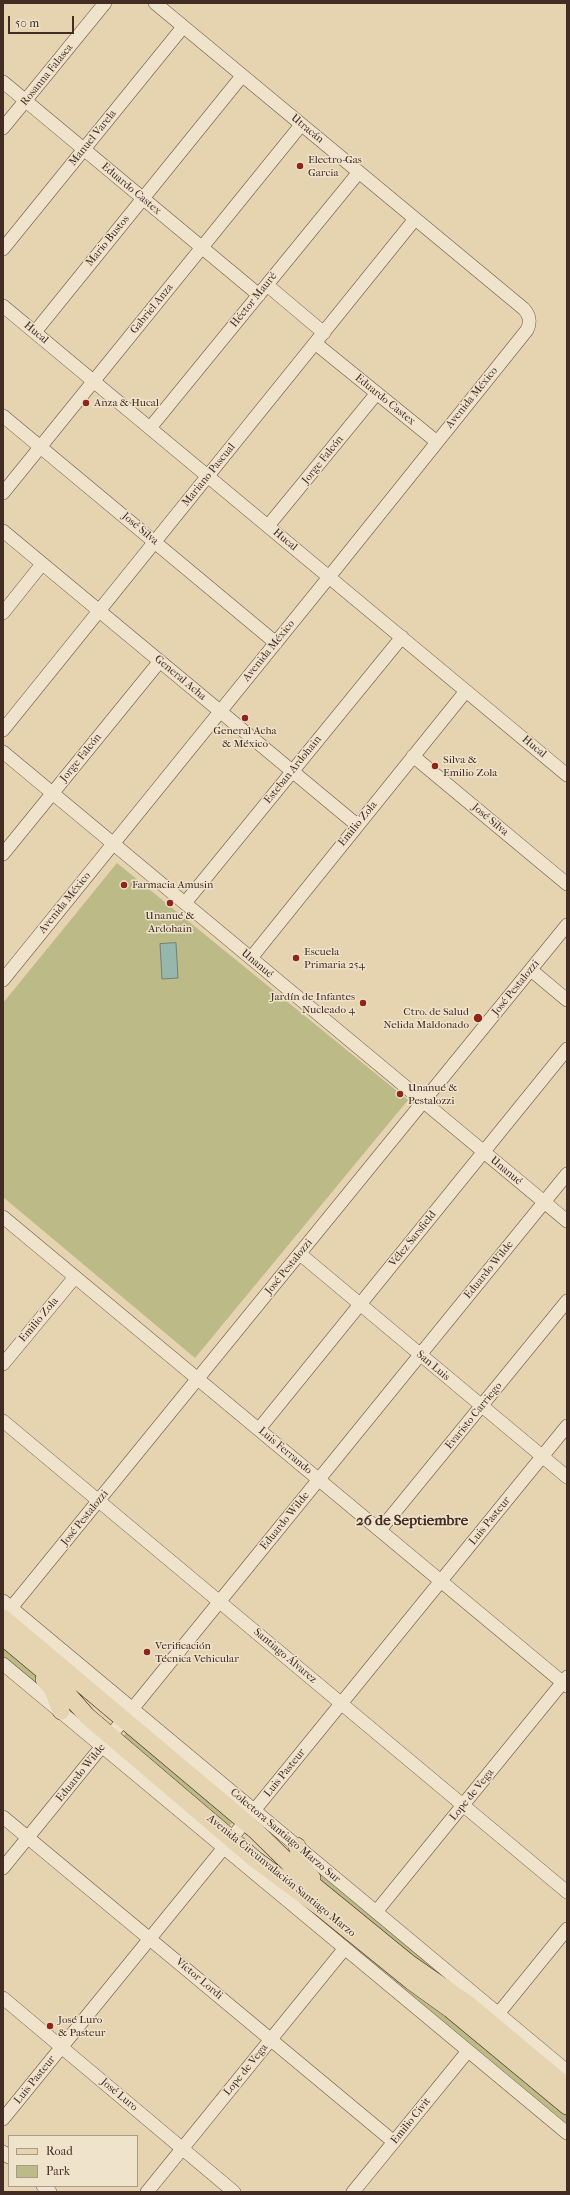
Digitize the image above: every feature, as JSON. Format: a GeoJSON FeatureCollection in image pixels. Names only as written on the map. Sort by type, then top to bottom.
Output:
{"type":"FeatureCollection","features":[{"type":"Feature","properties":{"kind":"main road","name":"Avenida Circunvalación Santiago Marzo"},"geometry":{"type":"LineString","coordinates":[[6,1609],[250,1816],[272,1844],[301,1876],[415,1968],[469,2005],[567,2087]]}},
{"type":"Feature","properties":{"kind":"main road","name":"Avenida Circunvalación Santiago Marzo"},"geometry":{"type":"LineString","coordinates":[[3,1637],[58,1683],[107,1741],[228,1843],[414,1984],[450,2009],[567,2106]]}},
{"type":"Feature","properties":{"kind":"main road"},"geometry":{"type":"LineString","coordinates":[[3,1641],[48,1683],[61,1712]]}},
{"type":"Feature","properties":{"kind":"main road"},"geometry":{"type":"LineString","coordinates":[[297,1846],[308,1874],[336,1898],[356,1921]]}},
{"type":"Feature","properties":{"kind":"street","name":"Rosanna Falasca"},"geometry":{"type":"LineString","coordinates":[[3,128],[105,3]]}},
{"type":"Feature","properties":{"kind":"street","name":"Utracán"},"geometry":{"type":"LineString","coordinates":[[154,3],[524,309],[529,319]]}},
{"type":"Feature","properties":{"kind":"street","name":"Manuel Varela"},"geometry":{"type":"LineString","coordinates":[[3,249],[183,27]]}},
{"type":"Feature","properties":{"kind":"street","name":"Mario Bustos"},"geometry":{"type":"LineString","coordinates":[[34,332],[242,76]]}},
{"type":"Feature","properties":{"kind":"street","name":"Eduardo Castex"},"geometry":{"type":"LineString","coordinates":[[3,82],[202,248],[263,290],[320,338],[377,394],[437,442]]}},
{"type":"Feature","properties":{"kind":"street","name":"Gabriel Anza"},"geometry":{"type":"LineString","coordinates":[[3,492],[301,125]]}},
{"type":"Feature","properties":{"kind":"street","name":"Héctor Mauré"},"geometry":{"type":"LineString","coordinates":[[150,428],[359,172]]}},
{"type":"Feature","properties":{"kind":"street","name":"Mariano Pascual"},"geometry":{"type":"LineString","coordinates":[[3,730],[415,219]]}},
{"type":"Feature","properties":{"kind":"street","name":"Hucal"},"geometry":{"type":"LineString","coordinates":[[3,306],[567,775]]}},
{"type":"Feature","properties":{"kind":"street","name":"Avenida México"},"geometry":{"type":"LineString","coordinates":[[3,980],[527,330],[529,319]]}},
{"type":"Feature","properties":{"kind":"street","name":"Jorge Falcón"},"geometry":{"type":"LineString","coordinates":[[268,526],[377,394]]}},
{"type":"Feature","properties":{"kind":"street","name":"José Silva"},"geometry":{"type":"LineString","coordinates":[[3,416],[276,643]]}},
{"type":"Feature","properties":{"kind":"street","name":"General Acha"},"geometry":{"type":"LineString","coordinates":[[3,531],[357,826]]}},
{"type":"Feature","properties":{"kind":"street"},"geometry":{"type":"LineString","coordinates":[[3,613],[42,564]]}},
{"type":"Feature","properties":{"kind":"street","name":"Esteban Ardohain"},"geometry":{"type":"LineString","coordinates":[[185,903],[402,637]]}},
{"type":"Feature","properties":{"kind":"street","name":"Jorge Falcón"},"geometry":{"type":"LineString","coordinates":[[3,854],[160,661]]}},
{"type":"Feature","properties":{"kind":"street","name":"Emilio Zola"},"geometry":{"type":"LineString","coordinates":[[251,958],[466,690]]}},
{"type":"Feature","properties":{"kind":"street","name":"Unanué"},"geometry":{"type":"LineString","coordinates":[[3,752],[567,1221]]}},
{"type":"Feature","properties":{"kind":"street","name":"José Silva"},"geometry":{"type":"LineString","coordinates":[[413,756],[567,884]]}},
{"type":"Feature","properties":{"kind":"street","name":"José Pestalozzi"},"geometry":{"type":"LineString","coordinates":[[6,1609],[99,1501],[567,925]]}},
{"type":"Feature","properties":{"kind":"street"},"geometry":{"type":"LineString","coordinates":[[531,970],[567,1000]]}},
{"type":"Feature","properties":{"kind":"street","name":"Vélez Sarsfield"},"geometry":{"type":"LineString","coordinates":[[258,1429],[567,1049]]}},
{"type":"Feature","properties":{"kind":"street","name":"Eduardo Wilde"},"geometry":{"type":"LineString","coordinates":[[3,1868],[567,1174]]}},
{"type":"Feature","properties":{"kind":"street","name":"Luis Ferrando"},"geometry":{"type":"LineString","coordinates":[[3,1216],[441,1581],[566,1682]]}},
{"type":"Feature","properties":{"kind":"street","name":"San Luis"},"geometry":{"type":"LineString","coordinates":[[300,1254],[567,1477]]}},
{"type":"Feature","properties":{"kind":"street","name":"Emilio Zola"},"geometry":{"type":"LineString","coordinates":[[3,1364],[75,1277]]}},
{"type":"Feature","properties":{"kind":"street","name":"Evaristo Carriego"},"geometry":{"type":"LineString","coordinates":[[380,1530],[567,1301]]}},
{"type":"Feature","properties":{"kind":"street","name":"Santiago Álvarez"},"geometry":{"type":"LineString","coordinates":[[3,1421],[567,1892]]}},
{"type":"Feature","properties":{"kind":"street","name":"Luis Pasteur"},"geometry":{"type":"LineString","coordinates":[[3,2119],[567,1426]]}},
{"type":"Feature","properties":{"kind":"street"},"geometry":{"type":"LineString","coordinates":[[3,1664],[61,1712],[107,1741]]}},
{"type":"Feature","properties":{"kind":"street","name":"Lope de Vega"},"geometry":{"type":"LineString","coordinates":[[376,1912],[566,1682]]}},
{"type":"Feature","properties":{"kind":"street","name":"Colectora Santiago Marzo Sur"},"geometry":{"type":"LineString","coordinates":[[250,1816],[297,1846],[567,2071]]}},
{"type":"Feature","properties":{"kind":"street","name":"Víctor Lordi"},"geometry":{"type":"LineString","coordinates":[[3,1817],[394,2142]]}},
{"type":"Feature","properties":{"kind":"street"},"geometry":{"type":"LineString","coordinates":[[228,1843],[345,1948],[567,2133]]}},
{"type":"Feature","properties":{"kind":"street"},"geometry":{"type":"LineString","coordinates":[[498,2014],[567,1929]]}},
{"type":"Feature","properties":{"kind":"street","name":"Lope de Vega"},"geometry":{"type":"LineString","coordinates":[[147,2192],[345,1948]]}},
{"type":"Feature","properties":{"kind":"street","name":"José Luro"},"geometry":{"type":"LineString","coordinates":[[3,1998],[234,2192]]}},
{"type":"Feature","properties":{"kind":"street","name":"Emilio Civit"},"geometry":{"type":"LineString","coordinates":[[353,2192],[468,2051]]}},
{"type":"Feature","properties":{"kind":"green space"},"geometry":{"type":"Polygon","coordinates":[[[117,863],[408,1100],[195,1358],[3,1197],[3,1003],[117,863]]]}},
{"type":"Feature","properties":{"kind":"green space"},"geometry":{"type":"Polygon","coordinates":[[[3,1646],[43,1681],[53,1699],[3,1659],[3,1646]]]}},
{"type":"Feature","properties":{"kind":"green space"},"geometry":{"type":"Polygon","coordinates":[[[129,1730],[234,1821],[228,1827],[122,1737],[129,1730]]]}},
{"type":"Feature","properties":{"kind":"green space"},"geometry":{"type":"Polygon","coordinates":[[[305,1859],[567,2075],[419,1965],[311,1872],[305,1859]]]}},
{"type":"Feature","properties":{"kind":"green space"},"geometry":{"type":"Polygon","coordinates":[[[252,1864],[567,2111],[567,2128],[252,1864]]]}},
{"type":"Feature","properties":{"kind":"water"},"geometry":{"type":"Polygon","coordinates":[[[176,943],[178,978],[162,979],[160,944],[176,943]]]}},
{"type":"Feature","properties":{"kind":"place","name":"Electro-Gas Garcia"},"geometry":{"type":"Point","coordinates":[300,166]}},
{"type":"Feature","properties":{"kind":"place","name":"Anza & Hucal"},"geometry":{"type":"Point","coordinates":[86,403]}},
{"type":"Feature","properties":{"kind":"place","name":"General Acha & México"},"geometry":{"type":"Point","coordinates":[245,718]}},
{"type":"Feature","properties":{"kind":"place","name":"Silva & Emilio Zola"},"geometry":{"type":"Point","coordinates":[435,766]}},
{"type":"Feature","properties":{"kind":"place","name":"Farmacia Amusin"},"geometry":{"type":"Point","coordinates":[124,885]}},
{"type":"Feature","properties":{"kind":"place","name":"Unanué & Ardohain"},"geometry":{"type":"Point","coordinates":[170,903]}},
{"type":"Feature","properties":{"kind":"place","name":"Escuela Primaria 254"},"geometry":{"type":"Point","coordinates":[296,958]}},
{"type":"Feature","properties":{"kind":"place","name":"Jardín de Infantes Nucleado 4"},"geometry":{"type":"Point","coordinates":[363,1003]}},
{"type":"Feature","properties":{"kind":"place","name":"Ctro. de Salud Nelida Maldonado"},"geometry":{"type":"Point","coordinates":[478,1018]}},
{"type":"Feature","properties":{"kind":"place","name":"Unanué & Pestalozzi"},"geometry":{"type":"Point","coordinates":[400,1094]}},
{"type":"Feature","properties":{"kind":"place","name":"Verificación Técnica Vehicular"},"geometry":{"type":"Point","coordinates":[147,1652]}},
{"type":"Feature","properties":{"kind":"place","name":"José Luro & Pasteur"},"geometry":{"type":"Point","coordinates":[50,2026]}},
{"type":"Feature","properties":{"kind":"district","name":"26 de Septiembre"},"geometry":{"type":"Point","coordinates":[412,1521]}}]}
